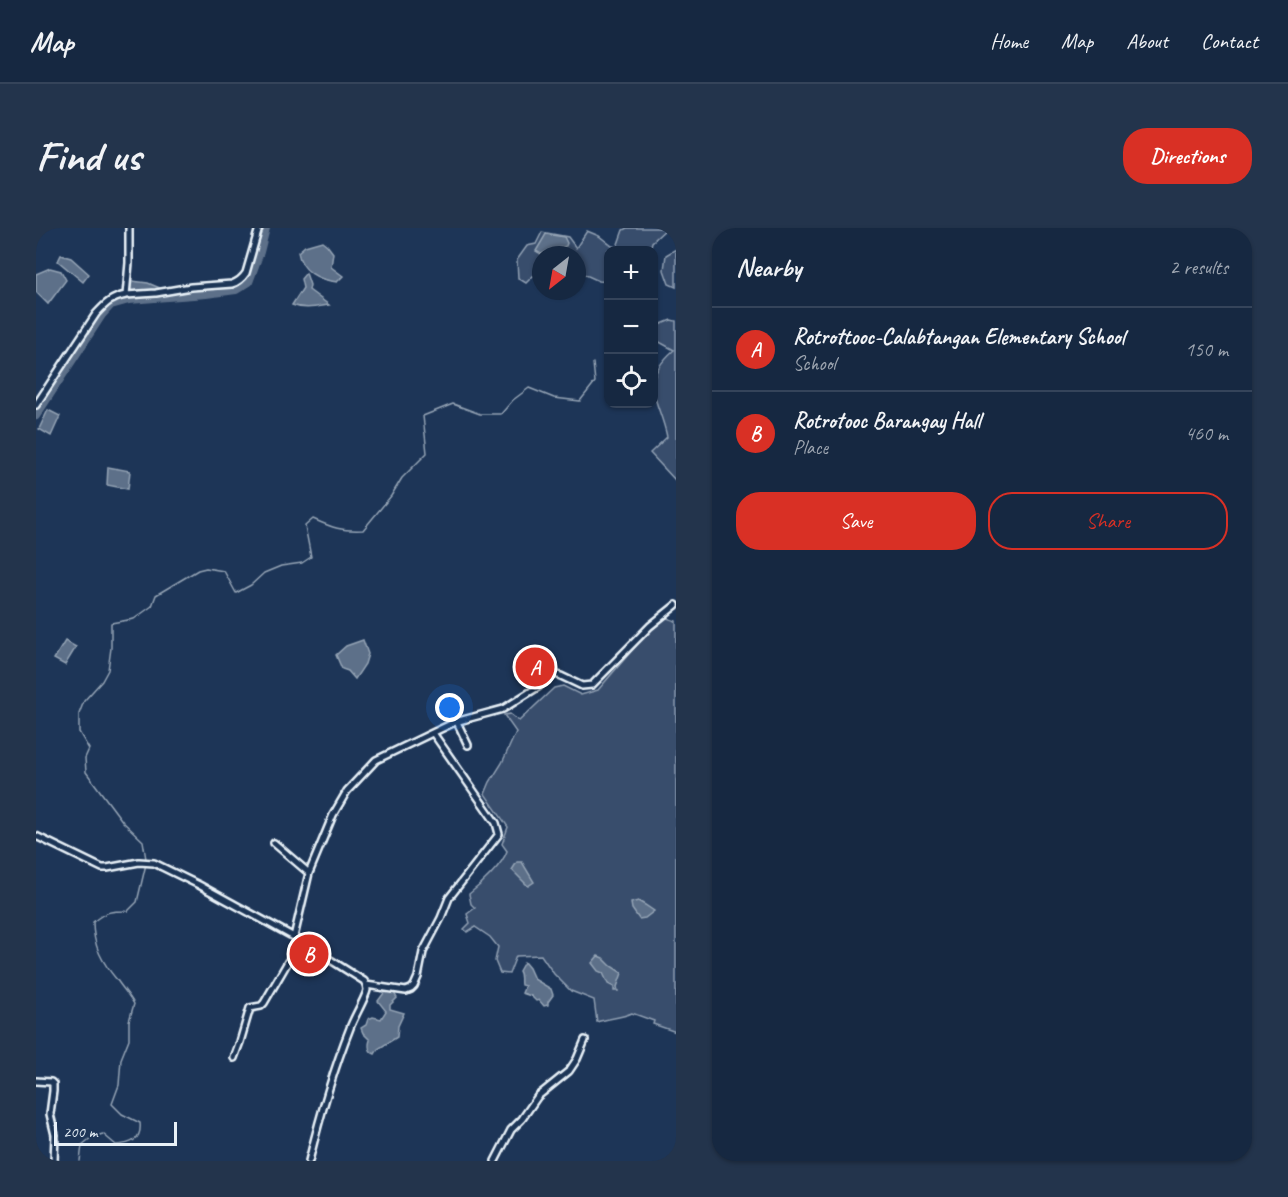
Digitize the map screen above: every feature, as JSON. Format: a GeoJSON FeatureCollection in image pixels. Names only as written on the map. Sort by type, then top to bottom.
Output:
{"type":"FeatureCollection","features":[{"type":"Feature","properties":{"kind":"street"},"geometry":{"type":"LineString","coordinates":[[126,295],[129,228]]}},
{"type":"Feature","properties":{"kind":"street"},"geometry":{"type":"LineString","coordinates":[[36,405],[96,314],[106,303],[116,297],[126,295],[237,282],[246,273],[260,228]]}},
{"type":"Feature","properties":{"kind":"street"},"geometry":{"type":"LineString","coordinates":[[294,937],[309,873],[333,815],[347,791],[376,760],[457,722],[503,709],[555,674],[582,686],[592,685],[650,626],[676,605]]}},
{"type":"Feature","properties":{"kind":"street"},"geometry":{"type":"LineString","coordinates":[[457,722],[468,745]]}},
{"type":"Feature","properties":{"kind":"street"},"geometry":{"type":"LineString","coordinates":[[366,985],[406,991],[414,986],[423,952],[449,898],[499,834],[496,823],[433,733]]}},
{"type":"Feature","properties":{"kind":"street"},"geometry":{"type":"LineString","coordinates":[[36,836],[102,868],[139,862],[154,863],[294,937],[364,981],[367,991],[344,1044],[309,1161]]}},
{"type":"Feature","properties":{"kind":"street"},"geometry":{"type":"LineString","coordinates":[[274,843],[309,873]]}},
{"type":"Feature","properties":{"kind":"street"},"geometry":{"type":"LineString","coordinates":[[234,1058],[250,1008],[262,1005],[300,941]]}},
{"type":"Feature","properties":{"kind":"street"},"geometry":{"type":"LineString","coordinates":[[495,1161],[511,1130],[538,1096],[569,1071],[585,1040]]}},
{"type":"Feature","properties":{"kind":"street"},"geometry":{"type":"LineString","coordinates":[[36,1081],[53,1084],[50,1114],[55,1135],[54,1161]]}},
{"type":"Feature","properties":{"kind":"shaded area"},"geometry":{"type":"Polygon","coordinates":[[[627,228],[667,228],[652,242],[651,246],[617,246],[623,230],[627,228]]]}},
{"type":"Feature","properties":{"kind":"shaded area"},"geometry":{"type":"Polygon","coordinates":[[[587,231],[599,236],[612,246],[604,246],[604,282],[586,275],[586,246],[577,246],[587,231]]]}},
{"type":"Feature","properties":{"kind":"shaded area"},"geometry":{"type":"Polygon","coordinates":[[[542,232],[568,237],[575,246],[532,246],[532,277],[526,283],[518,278],[517,260],[527,246],[536,244],[542,232]]]}},
{"type":"Feature","properties":{"kind":"shaded area"},"geometry":{"type":"Polygon","coordinates":[[[546,234],[564,237],[567,243],[566,246],[539,246],[546,234]]]}},
{"type":"Feature","properties":{"kind":"shaded area"},"geometry":{"type":"Polygon","coordinates":[[[322,241],[333,253],[331,267],[343,276],[337,282],[317,277],[300,259],[298,252],[305,246],[322,241]]]}},
{"type":"Feature","properties":{"kind":"shaded area"},"geometry":{"type":"Polygon","coordinates":[[[676,249],[676,287],[669,284],[664,270],[666,255],[676,249]]]}},
{"type":"Feature","properties":{"kind":"shaded area"},"geometry":{"type":"Polygon","coordinates":[[[61,255],[71,258],[89,274],[83,282],[58,261],[61,255]]]}},
{"type":"Feature","properties":{"kind":"shaded area"},"geometry":{"type":"Polygon","coordinates":[[[50,268],[61,271],[66,280],[48,304],[36,292],[36,274],[50,268]]]}},
{"type":"Feature","properties":{"kind":"shaded area"},"geometry":{"type":"Polygon","coordinates":[[[306,273],[310,285],[309,290],[329,305],[306,308],[292,305],[303,288],[301,279],[306,273]]]}},
{"type":"Feature","properties":{"kind":"shaded area"},"geometry":{"type":"Polygon","coordinates":[[[132,281],[148,283],[163,290],[130,293],[132,281]]]}},
{"type":"Feature","properties":{"kind":"shaded area"},"geometry":{"type":"Polygon","coordinates":[[[671,320],[676,321],[676,481],[650,453],[667,437],[658,407],[658,369],[674,350],[658,341],[658,325],[671,320]]]}},
{"type":"Feature","properties":{"kind":"shaded area"},"geometry":{"type":"Polygon","coordinates":[[[48,410],[60,416],[51,436],[39,429],[48,410]]]}},
{"type":"Feature","properties":{"kind":"shaded area"},"geometry":{"type":"Polygon","coordinates":[[[108,467],[130,471],[128,489],[107,485],[108,467]]]}},
{"type":"Feature","properties":{"kind":"shaded area"},"geometry":{"type":"Polygon","coordinates":[[[664,617],[676,621],[676,1032],[632,1013],[597,1022],[594,1000],[571,991],[554,974],[541,955],[516,956],[509,974],[500,973],[495,961],[498,947],[490,937],[475,927],[467,932],[464,929],[470,923],[467,914],[475,908],[471,904],[469,894],[496,868],[507,851],[502,844],[508,827],[485,794],[516,732],[504,715],[510,714],[519,721],[554,688],[563,686],[581,695],[598,690],[646,634],[664,617]]]}},
{"type":"Feature","properties":{"kind":"shaded area"},"geometry":{"type":"Polygon","coordinates":[[[363,640],[368,654],[365,664],[355,679],[348,671],[342,669],[336,655],[346,646],[363,640]]]}},
{"type":"Feature","properties":{"kind":"shaded area"},"geometry":{"type":"Polygon","coordinates":[[[65,641],[76,647],[65,665],[54,659],[65,641]]]}},
{"type":"Feature","properties":{"kind":"shaded area"},"geometry":{"type":"Polygon","coordinates":[[[517,862],[522,862],[534,882],[528,886],[512,870],[517,862]]]}},
{"type":"Feature","properties":{"kind":"shaded area"},"geometry":{"type":"Polygon","coordinates":[[[638,901],[654,911],[645,918],[639,919],[631,903],[638,901]]]}},
{"type":"Feature","properties":{"kind":"shaded area"},"geometry":{"type":"Polygon","coordinates":[[[598,956],[622,973],[617,987],[618,991],[614,991],[614,987],[608,984],[603,973],[598,971],[592,963],[598,956]]]}},
{"type":"Feature","properties":{"kind":"shaded area"},"geometry":{"type":"Polygon","coordinates":[[[524,962],[534,979],[551,989],[553,995],[548,1005],[544,1006],[539,1000],[536,1001],[531,996],[522,993],[525,986],[521,985],[519,971],[524,962]]]}},
{"type":"Feature","properties":{"kind":"shaded area"},"geometry":{"type":"Polygon","coordinates":[[[393,991],[397,998],[390,1005],[390,1009],[404,1013],[398,1026],[397,1037],[378,1049],[375,1054],[370,1050],[370,1040],[361,1028],[366,1025],[368,1019],[373,1017],[381,1019],[386,1011],[378,1001],[384,993],[393,991]]]}},
{"type":"Feature","properties":{"kind":"waterway"},"geometry":{"type":"LineString","coordinates":[[36,416],[102,315],[111,305],[129,300],[236,290],[249,282],[266,228]]}},
{"type":"Feature","properties":{"kind":"waterway"},"geometry":{"type":"LineString","coordinates":[[146,859],[143,841],[123,822],[86,772],[85,758],[89,749],[79,732],[79,714],[84,701],[102,681],[108,670],[111,623],[134,619],[152,606],[156,595],[198,570],[206,568],[224,571],[236,593],[251,585],[264,573],[281,566],[302,563],[311,557],[305,526],[313,519],[337,528],[363,530],[391,496],[402,478],[427,453],[423,416],[453,404],[480,414],[501,414],[513,400],[529,388],[554,398],[580,401],[595,382],[593,363]]}},
{"type":"Feature","properties":{"kind":"waterway"},"geometry":{"type":"LineString","coordinates":[[80,1161],[82,1145],[92,1137],[103,1134],[116,1145],[126,1144],[137,1137],[140,1129],[140,1123],[122,1114],[112,1104],[119,1085],[121,1059],[129,1039],[129,1021],[134,1004],[99,953],[93,922],[109,912],[128,911],[137,902],[146,864]]}},
{"type":"Feature","properties":{"kind":"place","name":"Rotrottooc-Calabtangan Elementary School"},"geometry":{"type":"Point","coordinates":[535,667]}},
{"type":"Feature","properties":{"kind":"place","name":"Rotrotooc Barangay Hall"},"geometry":{"type":"Point","coordinates":[309,954]}}]}
